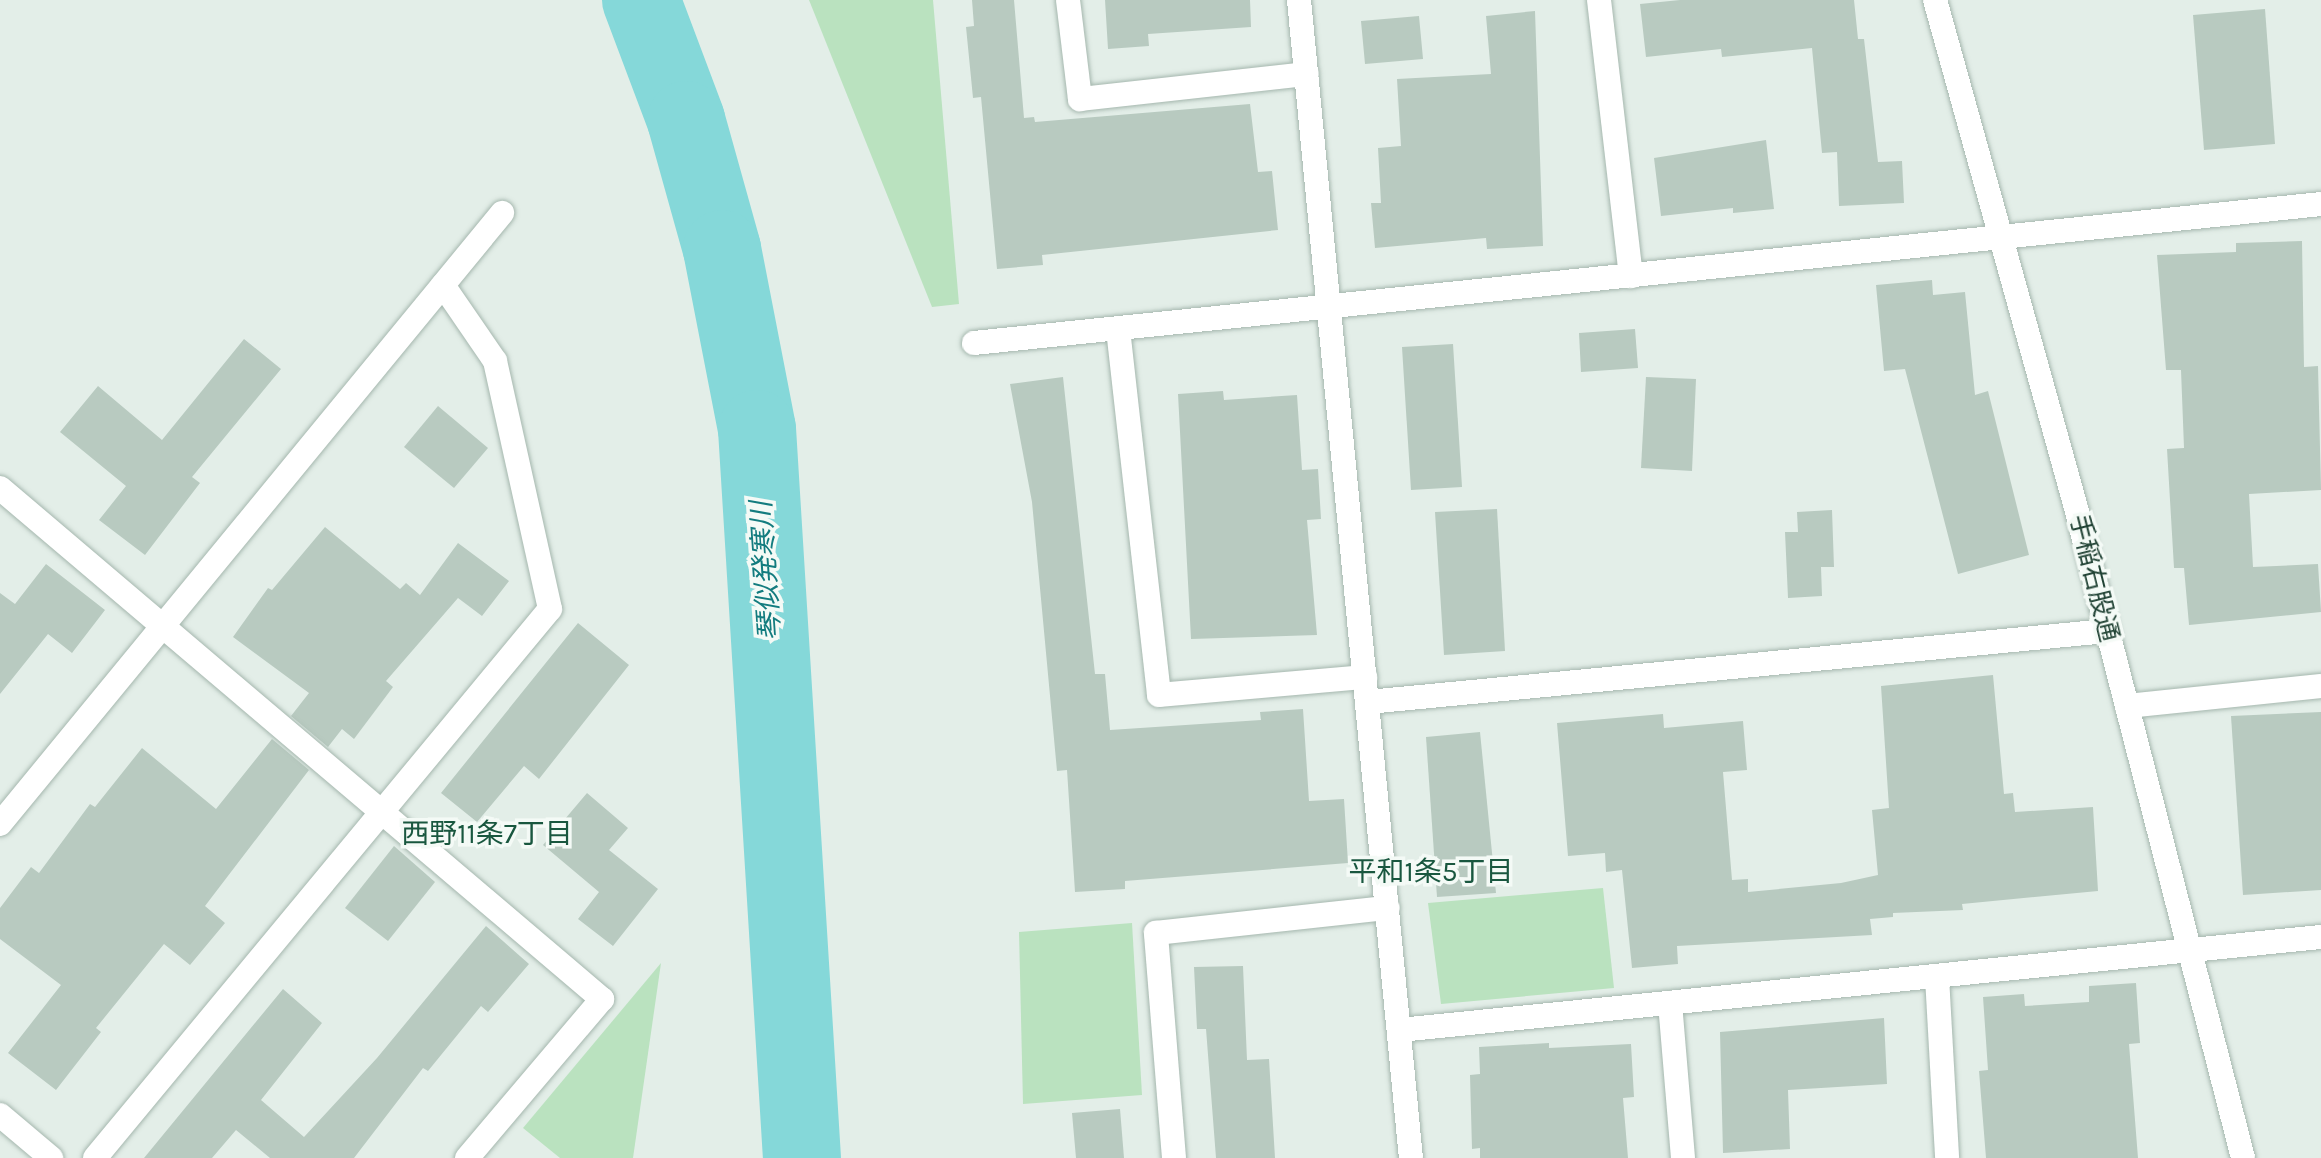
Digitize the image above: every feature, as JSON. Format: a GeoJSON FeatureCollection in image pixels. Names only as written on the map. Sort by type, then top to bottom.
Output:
{"type":"FeatureCollection","features":[{"type":"Feature","properties":{"kind":"street"},"geometry":{"type":"LineString","coordinates":[[1068,0],[1080,99],[1307,74]]}},
{"type":"Feature","properties":{"kind":"street"},"geometry":{"type":"LineString","coordinates":[[1299,0],[1411,1158]]}},
{"type":"Feature","properties":{"kind":"street"},"geometry":{"type":"LineString","coordinates":[[1599,0],[1631,276]]}},
{"type":"Feature","properties":{"kind":"street","name":"手稲右股通"},"geometry":{"type":"LineString","coordinates":[[1935,0],[2127,706],[2243,1158]]}},
{"type":"Feature","properties":{"kind":"street"},"geometry":{"type":"LineString","coordinates":[[974,343],[2321,204]]}},
{"type":"Feature","properties":{"kind":"street"},"geometry":{"type":"LineString","coordinates":[[0,824],[502,213]]}},
{"type":"Feature","properties":{"kind":"street"},"geometry":{"type":"LineString","coordinates":[[95,1158],[380,810],[550,609],[495,361],[443,285]]}},
{"type":"Feature","properties":{"kind":"street"},"geometry":{"type":"LineString","coordinates":[[1118,329],[1159,695],[1365,677]]}},
{"type":"Feature","properties":{"kind":"street"},"geometry":{"type":"LineString","coordinates":[[0,488],[602,999],[467,1158]]}},
{"type":"Feature","properties":{"kind":"street"},"geometry":{"type":"LineString","coordinates":[[1368,702],[2107,631]]}},
{"type":"Feature","properties":{"kind":"street"},"geometry":{"type":"LineString","coordinates":[[2127,706],[2321,686]]}},
{"type":"Feature","properties":{"kind":"street"},"geometry":{"type":"LineString","coordinates":[[1174,1158],[1156,933],[1388,908]]}},
{"type":"Feature","properties":{"kind":"street"},"geometry":{"type":"LineString","coordinates":[[1400,1030],[2321,937]]}},
{"type":"Feature","properties":{"kind":"street"},"geometry":{"type":"LineString","coordinates":[[1937,977],[1947,1158]]}},
{"type":"Feature","properties":{"kind":"street"},"geometry":{"type":"LineString","coordinates":[[1670,1003],[1683,1158]]}},
{"type":"Feature","properties":{"kind":"street"},"geometry":{"type":"LineString","coordinates":[[0,1115],[51,1158]]}},
{"type":"Feature","properties":{"kind":"green space"},"geometry":{"type":"Polygon","coordinates":[[[809,0],[933,0],[959,304],[932,307],[809,0]]]}},
{"type":"Feature","properties":{"kind":"green space"},"geometry":{"type":"Polygon","coordinates":[[[1603,888],[1614,988],[1441,1004],[1428,903],[1603,888]]]}},
{"type":"Feature","properties":{"kind":"green space"},"geometry":{"type":"Polygon","coordinates":[[[1132,923],[1142,1095],[1023,1104],[1019,932],[1132,923]]]}},
{"type":"Feature","properties":{"kind":"green space"},"geometry":{"type":"Polygon","coordinates":[[[661,963],[633,1158],[560,1158],[523,1128],[661,963]]]}},
{"type":"Feature","properties":{"kind":"building"},"geometry":{"type":"Polygon","coordinates":[[[972,0],[1014,0],[1024,118],[1034,117],[1035,122],[1250,104],[1258,172],[1272,171],[1278,230],[1042,255],[1043,265],[997,269],[981,97],[973,98],[966,27],[974,26],[972,0]]]}},
{"type":"Feature","properties":{"kind":"building"},"geometry":{"type":"Polygon","coordinates":[[[1105,0],[1250,0],[1251,27],[1148,34],[1149,46],[1108,49],[1105,0]]]}},
{"type":"Feature","properties":{"kind":"building"},"geometry":{"type":"Polygon","coordinates":[[[1680,0],[1854,0],[1858,39],[1864,39],[1878,162],[1902,161],[1904,203],[1839,206],[1837,152],[1822,153],[1812,48],[1722,57],[1721,49],[1646,57],[1640,4],[1680,0]]]}},
{"type":"Feature","properties":{"kind":"building"},"geometry":{"type":"Polygon","coordinates":[[[2265,9],[2275,144],[2204,150],[2193,15],[2265,9]]]}},
{"type":"Feature","properties":{"kind":"building"},"geometry":{"type":"Polygon","coordinates":[[[1535,11],[1543,246],[1487,249],[1486,238],[1375,248],[1371,203],[1381,203],[1378,148],[1401,146],[1397,79],[1491,74],[1486,16],[1535,11]]]}},
{"type":"Feature","properties":{"kind":"building"},"geometry":{"type":"Polygon","coordinates":[[[1419,16],[1423,59],[1365,64],[1361,21],[1419,16]]]}},
{"type":"Feature","properties":{"kind":"building"},"geometry":{"type":"Polygon","coordinates":[[[1766,140],[1774,209],[1733,213],[1733,208],[1661,216],[1654,158],[1766,140]]]}},
{"type":"Feature","properties":{"kind":"building"},"geometry":{"type":"Polygon","coordinates":[[[2302,241],[2304,367],[2318,366],[2321,490],[2249,494],[2253,567],[2318,564],[2321,612],[2189,625],[2184,568],[2174,568],[2167,449],[2184,448],[2181,370],[2166,370],[2157,255],[2236,252],[2236,243],[2302,241]]]}},
{"type":"Feature","properties":{"kind":"building"},"geometry":{"type":"Polygon","coordinates":[[[1932,280],[1933,295],[1965,292],[1975,395],[1988,391],[2029,555],[1958,574],[1905,369],[1884,371],[1876,285],[1932,280]]]}},
{"type":"Feature","properties":{"kind":"building"},"geometry":{"type":"Polygon","coordinates":[[[1635,329],[1638,368],[1581,372],[1579,333],[1635,329]]]}},
{"type":"Feature","properties":{"kind":"building"},"geometry":{"type":"Polygon","coordinates":[[[244,339],[281,369],[192,477],[200,483],[145,555],[99,520],[126,486],[60,432],[98,386],[162,440],[244,339]]]}},
{"type":"Feature","properties":{"kind":"building"},"geometry":{"type":"Polygon","coordinates":[[[1453,344],[1462,487],[1411,490],[1402,347],[1453,344]]]}},
{"type":"Feature","properties":{"kind":"building"},"geometry":{"type":"Polygon","coordinates":[[[1063,377],[1095,674],[1105,674],[1110,730],[1261,720],[1260,712],[1303,709],[1309,801],[1344,799],[1348,863],[1125,881],[1125,889],[1075,892],[1067,770],[1057,771],[1032,502],[1010,384],[1063,377]]]}},
{"type":"Feature","properties":{"kind":"building"},"geometry":{"type":"Polygon","coordinates":[[[1646,377],[1696,379],[1692,471],[1641,468],[1646,377]]]}},
{"type":"Feature","properties":{"kind":"building"},"geometry":{"type":"Polygon","coordinates":[[[1223,391],[1224,400],[1297,395],[1302,470],[1318,469],[1321,519],[1307,520],[1317,635],[1191,639],[1178,394],[1223,391]]]}},
{"type":"Feature","properties":{"kind":"building"},"geometry":{"type":"Polygon","coordinates":[[[438,406],[488,448],[454,488],[404,447],[438,406]]]}},
{"type":"Feature","properties":{"kind":"building"},"geometry":{"type":"Polygon","coordinates":[[[1497,509],[1505,651],[1444,655],[1435,512],[1497,509]]]}},
{"type":"Feature","properties":{"kind":"building"},"geometry":{"type":"Polygon","coordinates":[[[1832,510],[1834,567],[1821,567],[1822,596],[1788,598],[1785,532],[1798,532],[1797,512],[1832,510]]]}},
{"type":"Feature","properties":{"kind":"building"},"geometry":{"type":"Polygon","coordinates":[[[325,527],[400,589],[406,583],[420,595],[458,543],[509,581],[482,616],[458,598],[386,681],[393,687],[354,739],[342,729],[328,747],[291,716],[309,693],[233,637],[268,588],[272,590],[325,527]]]}},
{"type":"Feature","properties":{"kind":"building"},"geometry":{"type":"Polygon","coordinates":[[[46,564],[105,610],[72,653],[48,634],[0,694],[0,593],[15,604],[46,564]]]}},
{"type":"Feature","properties":{"kind":"building"},"geometry":{"type":"Polygon","coordinates":[[[578,623],[629,665],[539,779],[524,766],[477,822],[441,793],[578,623]]]}},
{"type":"Feature","properties":{"kind":"building"},"geometry":{"type":"Polygon","coordinates":[[[1993,675],[2004,794],[2013,793],[2015,812],[2093,807],[2098,891],[1962,904],[1963,910],[1893,913],[1893,917],[1870,919],[1872,935],[1677,946],[1678,964],[1632,968],[1622,870],[1606,872],[1605,853],[1568,856],[1557,723],[1663,714],[1664,728],[1743,721],[1747,770],[1723,772],[1732,880],[1748,879],[1748,892],[1841,883],[1878,875],[1872,810],[1889,808],[1881,686],[1993,675]]]}},
{"type":"Feature","properties":{"kind":"building"},"geometry":{"type":"Polygon","coordinates":[[[2321,712],[2321,890],[2243,895],[2231,716],[2321,712]]]}},
{"type":"Feature","properties":{"kind":"building"},"geometry":{"type":"Polygon","coordinates":[[[1480,732],[1496,893],[1437,897],[1426,737],[1480,732]]]}},
{"type":"Feature","properties":{"kind":"building"},"geometry":{"type":"Polygon","coordinates":[[[272,739],[309,770],[205,906],[225,923],[190,965],[164,944],[96,1028],[101,1032],[56,1090],[8,1053],[61,985],[0,939],[0,908],[31,867],[39,873],[90,804],[95,807],[142,748],[216,809],[272,739]]]}},
{"type":"Feature","properties":{"kind":"building"},"geometry":{"type":"Polygon","coordinates":[[[587,793],[628,828],[609,850],[658,889],[613,946],[578,919],[599,892],[543,845],[587,793]]]}},
{"type":"Feature","properties":{"kind":"building"},"geometry":{"type":"Polygon","coordinates":[[[394,846],[435,882],[388,941],[345,908],[394,846]]]}},
{"type":"Feature","properties":{"kind":"building"},"geometry":{"type":"Polygon","coordinates":[[[486,926],[529,964],[488,1012],[481,1006],[428,1071],[423,1068],[354,1158],[270,1158],[236,1130],[212,1158],[144,1158],[283,989],[322,1023],[261,1100],[304,1137],[377,1058],[486,926]]]}},
{"type":"Feature","properties":{"kind":"building"},"geometry":{"type":"Polygon","coordinates":[[[1243,966],[1247,1060],[1269,1059],[1275,1158],[1216,1158],[1206,1029],[1197,1029],[1194,967],[1243,966]]]}},
{"type":"Feature","properties":{"kind":"building"},"geometry":{"type":"Polygon","coordinates":[[[2136,983],[2140,1043],[2129,1044],[2138,1158],[1986,1158],[1979,1071],[1988,1070],[1983,997],[2024,994],[2025,1006],[2089,1002],[2089,986],[2136,983]]]}},
{"type":"Feature","properties":{"kind":"building"},"geometry":{"type":"Polygon","coordinates":[[[1884,1018],[1887,1084],[1788,1090],[1790,1149],[1723,1153],[1720,1032],[1884,1018]]]}},
{"type":"Feature","properties":{"kind":"building"},"geometry":{"type":"Polygon","coordinates":[[[1549,1043],[1549,1048],[1631,1044],[1634,1097],[1623,1098],[1628,1158],[1480,1158],[1480,1148],[1472,1149],[1470,1075],[1480,1074],[1479,1047],[1549,1043]]]}},
{"type":"Feature","properties":{"kind":"building"},"geometry":{"type":"Polygon","coordinates":[[[1120,1109],[1124,1158],[1076,1158],[1072,1113],[1120,1109]]]}},
{"type":"Feature","properties":{"kind":"waterway","name":"琴似発寒川"},"geometry":{"type":"LineString","coordinates":[[641,0],[686,120],[722,249],[757,429],[802,1158]]}},
{"type":"Feature","properties":{"kind":"district","name":"西野11条7丁目"},"geometry":{"type":"Point","coordinates":[487,834]}},
{"type":"Feature","properties":{"kind":"district","name":"平和1条5丁目"},"geometry":{"type":"Point","coordinates":[1431,872]}}]}
